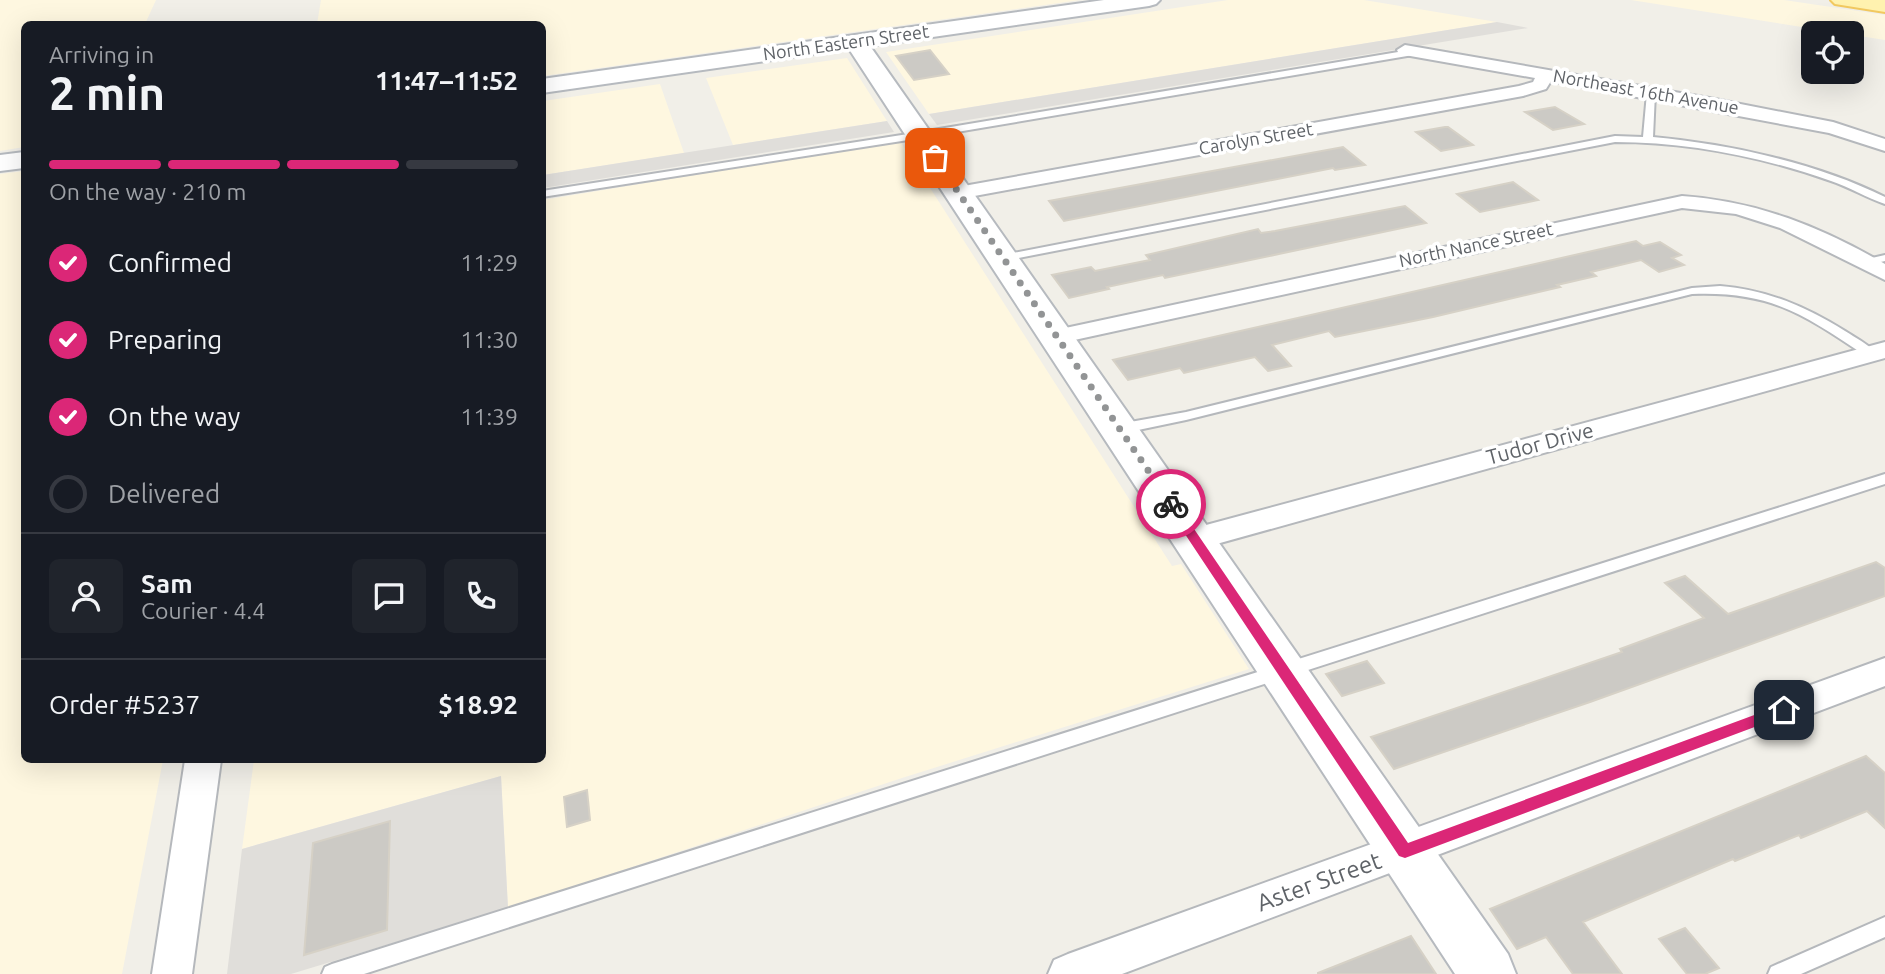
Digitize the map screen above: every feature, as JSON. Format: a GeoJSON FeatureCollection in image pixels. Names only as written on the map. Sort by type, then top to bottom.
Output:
{"type":"FeatureCollection","features":[{"type":"Feature","properties":{"kind":"main road"},"geometry":{"type":"LineString","coordinates":[[1842,0],[1885,6]]}},
{"type":"Feature","properties":{"kind":"street","name":"North Eastern Street"},"geometry":{"type":"LineString","coordinates":[[546,85],[1149,0]]}},
{"type":"Feature","properties":{"kind":"street"},"geometry":{"type":"LineString","coordinates":[[856,42],[1488,974]]}},
{"type":"Feature","properties":{"kind":"street","name":"Northeast 16th Avenue"},"geometry":{"type":"LineString","coordinates":[[1410,51],[1833,128],[1885,145]]}},
{"type":"Feature","properties":{"kind":"street","name":"Carolyn Street"},"geometry":{"type":"LineString","coordinates":[[958,193],[1523,91],[1540,85],[1545,74]]}},
{"type":"Feature","properties":{"kind":"street"},"geometry":{"type":"LineString","coordinates":[[0,163],[21,160]]}},
{"type":"Feature","properties":{"kind":"street","name":"North Nance Street"},"geometry":{"type":"LineString","coordinates":[[1056,337],[1682,202],[1724,204],[1767,214],[1879,264]]}},
{"type":"Feature","properties":{"kind":"street","name":"Tudor Drive"},"geometry":{"type":"LineString","coordinates":[[1195,539],[1878,351]]}},
{"type":"Feature","properties":{"kind":"street","name":"Aster Street"},"geometry":{"type":"LineString","coordinates":[[1068,974],[1885,672]]}},
{"type":"Feature","properties":{"kind":"street"},"geometry":{"type":"LineString","coordinates":[[172,974],[203,763]]}},
{"type":"Feature","properties":{"kind":"lane"},"geometry":{"type":"LineString","coordinates":[[546,193],[920,135],[1410,51]]}},
{"type":"Feature","properties":{"kind":"lane"},"geometry":{"type":"LineString","coordinates":[[1648,138],[1651,93]]}},
{"type":"Feature","properties":{"kind":"lane"},"geometry":{"type":"LineString","coordinates":[[1003,258],[1594,141],[1648,138],[1674,141],[1809,169],[1838,178],[1885,201]]}},
{"type":"Feature","properties":{"kind":"lane"},"geometry":{"type":"LineString","coordinates":[[1119,429],[1366,373],[1692,291],[1720,288],[1783,300],[1878,351]]}},
{"type":"Feature","properties":{"kind":"lane"},"geometry":{"type":"LineString","coordinates":[[332,974],[1885,479]]}},
{"type":"Feature","properties":{"kind":"lane"},"geometry":{"type":"LineString","coordinates":[[1778,974],[1885,927]]}},
{"type":"Feature","properties":{"kind":"shaded area"},"geometry":{"type":"Polygon","coordinates":[[[0,0],[156,0],[146,21],[21,21],[21,148],[0,151],[0,0]]]}},
{"type":"Feature","properties":{"kind":"shaded area"},"geometry":{"type":"Polygon","coordinates":[[[321,0],[1080,0],[546,76],[546,21],[318,21],[321,0]]]}},
{"type":"Feature","properties":{"kind":"shaded area"},"geometry":{"type":"Polygon","coordinates":[[[1228,0],[1364,0],[1497,22],[929,114],[886,52],[1228,0]]]}},
{"type":"Feature","properties":{"kind":"shaded area"},"geometry":{"type":"Polygon","coordinates":[[[1631,0],[1784,0],[1885,15],[1885,40],[1864,37],[1864,21],[1801,21],[1801,27],[1631,0]]]}},
{"type":"Feature","properties":{"kind":"shaded area"},"geometry":{"type":"Polygon","coordinates":[[[1497,22],[1528,28],[937,125],[929,114],[1497,22]]]}},
{"type":"Feature","properties":{"kind":"shaded area"},"geometry":{"type":"Polygon","coordinates":[[[847,58],[887,121],[733,145],[706,78],[847,58]]]}},
{"type":"Feature","properties":{"kind":"shaded area"},"geometry":{"type":"Polygon","coordinates":[[[660,84],[684,153],[546,175],[546,101],[660,84]]]}},
{"type":"Feature","properties":{"kind":"shaded area"},"geometry":{"type":"Polygon","coordinates":[[[887,121],[894,132],[546,188],[546,175],[887,121]]]}},
{"type":"Feature","properties":{"kind":"shaded area"},"geometry":{"type":"Polygon","coordinates":[[[900,141],[1172,566],[1181,564],[1249,669],[902,778],[508,908],[501,776],[242,849],[254,763],[546,763],[546,200],[900,141]]]}},
{"type":"Feature","properties":{"kind":"shaded area"},"geometry":{"type":"Polygon","coordinates":[[[21,171],[21,763],[162,763],[122,974],[0,974],[0,174],[21,171]]]}},
{"type":"Feature","properties":{"kind":"shaded area"},"geometry":{"type":"Polygon","coordinates":[[[501,776],[508,908],[291,974],[227,974],[242,849],[501,776]]]}},
{"type":"Feature","properties":{"kind":"building"},"geometry":{"type":"Polygon","coordinates":[[[930,50],[949,74],[914,80],[896,56],[930,50]]]}},
{"type":"Feature","properties":{"kind":"building"},"geometry":{"type":"Polygon","coordinates":[[[1555,107],[1584,124],[1553,130],[1525,112],[1555,107]]]}},
{"type":"Feature","properties":{"kind":"building"},"geometry":{"type":"Polygon","coordinates":[[[1448,127],[1473,145],[1441,151],[1416,132],[1448,127]]]}},
{"type":"Feature","properties":{"kind":"building"},"geometry":{"type":"Polygon","coordinates":[[[1343,147],[1365,165],[1335,170],[1333,168],[1064,221],[1049,201],[1343,147]]]}},
{"type":"Feature","properties":{"kind":"building"},"geometry":{"type":"Polygon","coordinates":[[[1513,182],[1538,200],[1480,212],[1457,194],[1513,182]]]}},
{"type":"Feature","properties":{"kind":"building"},"geometry":{"type":"Polygon","coordinates":[[[1405,206],[1426,223],[1165,278],[1163,275],[1069,298],[1052,275],[1091,267],[1095,271],[1150,260],[1146,255],[1258,229],[1261,233],[1275,231],[1405,206]]]}},
{"type":"Feature","properties":{"kind":"building"},"geometry":{"type":"Polygon","coordinates":[[[1636,241],[1643,246],[1660,242],[1681,255],[1672,258],[1684,265],[1659,272],[1641,260],[1591,272],[1596,276],[1557,285],[1560,287],[1433,317],[1335,337],[1329,331],[1272,345],[1291,366],[1268,371],[1255,357],[1184,373],[1180,368],[1128,380],[1113,360],[1636,241]]]}},
{"type":"Feature","properties":{"kind":"building"},"geometry":{"type":"Polygon","coordinates":[[[1876,562],[1885,568],[1885,596],[1590,702],[1394,769],[1371,737],[1622,652],[1620,649],[1704,618],[1665,583],[1685,576],[1728,614],[1876,562]]]}},
{"type":"Feature","properties":{"kind":"building"},"geometry":{"type":"Polygon","coordinates":[[[1367,661],[1384,683],[1342,696],[1326,674],[1367,661]]]}},
{"type":"Feature","properties":{"kind":"building"},"geometry":{"type":"Polygon","coordinates":[[[1866,756],[1885,773],[1885,828],[1867,811],[1801,838],[1799,835],[1735,861],[1733,859],[1583,922],[1622,974],[1573,974],[1546,937],[1517,949],[1490,909],[1866,756]]]}},
{"type":"Feature","properties":{"kind":"building"},"geometry":{"type":"Polygon","coordinates":[[[587,790],[590,820],[567,827],[564,797],[587,790]]]}},
{"type":"Feature","properties":{"kind":"building"},"geometry":{"type":"Polygon","coordinates":[[[390,821],[387,930],[304,955],[313,843],[390,821]]]}},
{"type":"Feature","properties":{"kind":"building"},"geometry":{"type":"Polygon","coordinates":[[[1685,928],[1719,968],[1705,974],[1687,974],[1659,939],[1685,928]]]}},
{"type":"Feature","properties":{"kind":"building"},"geometry":{"type":"Polygon","coordinates":[[[1411,936],[1436,974],[1318,974],[1318,973],[1411,936]]]}},
{"type":"Feature","properties":{"kind":"way so far"},"geometry":{"type":"LineString","coordinates":[[935,158],[1171,504]]}},
{"type":"Feature","properties":{"kind":"route"},"geometry":{"type":"LineString","coordinates":[[1171,504],[1405,851],[1784,710]]}}]}
